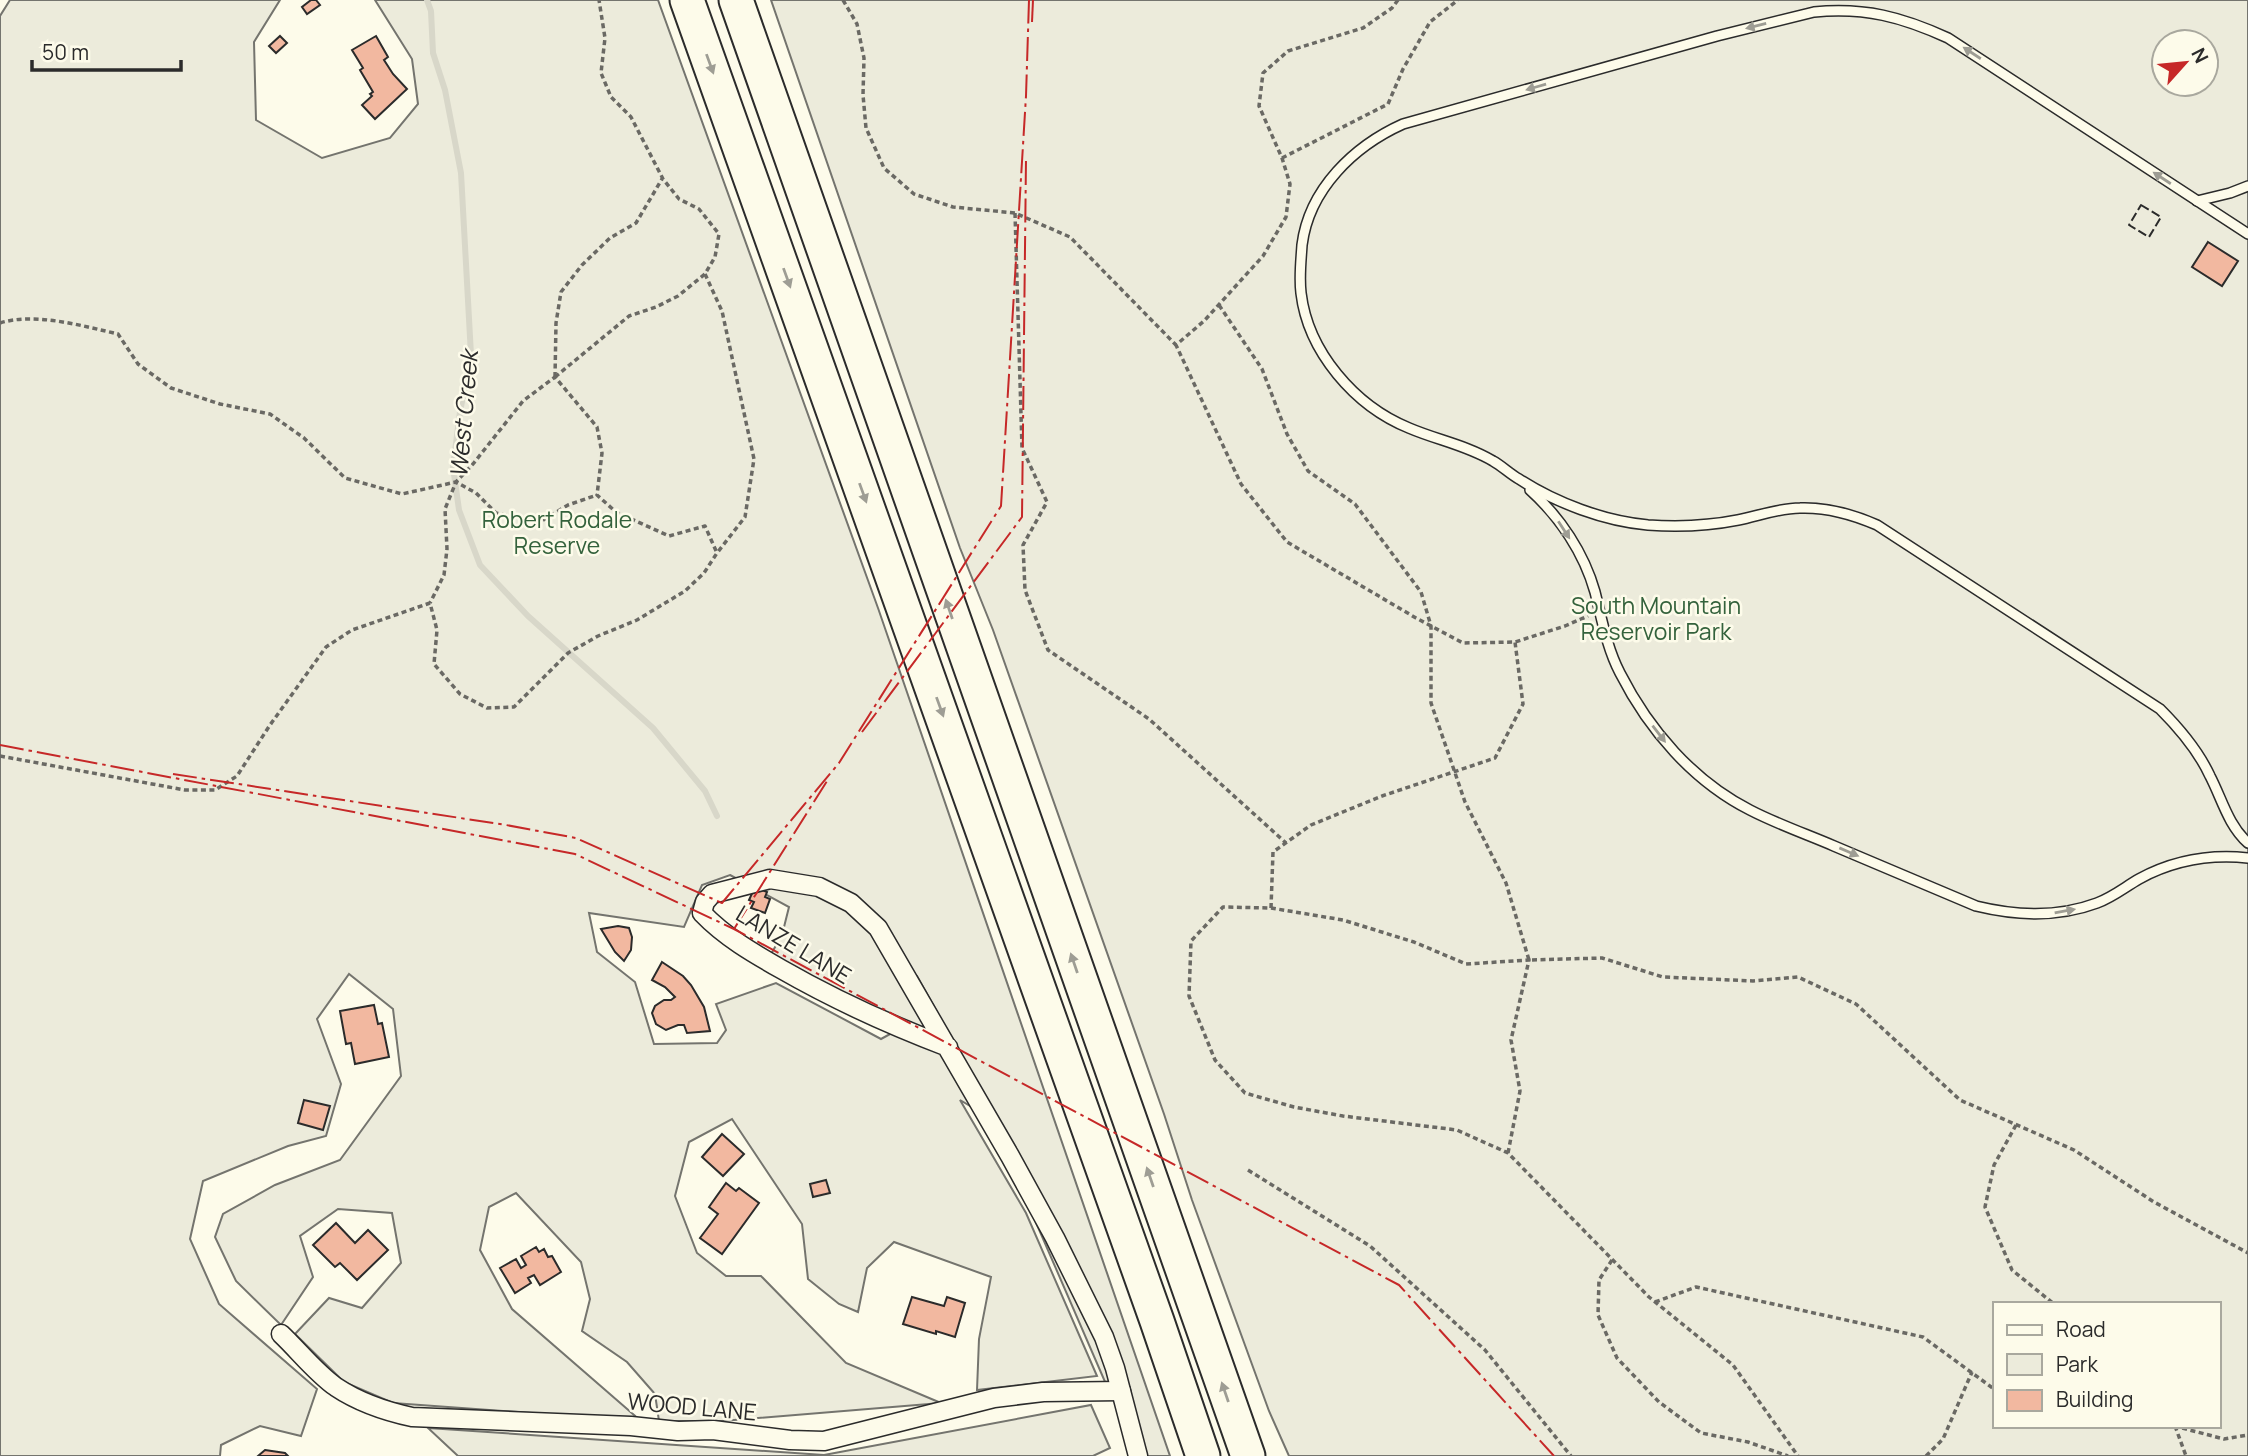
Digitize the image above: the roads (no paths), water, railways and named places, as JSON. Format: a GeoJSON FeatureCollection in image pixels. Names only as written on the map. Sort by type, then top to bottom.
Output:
{"type":"FeatureCollection","features":[{"type":"Feature","properties":{"kind":"highway"},"geometry":{"type":"LineString","coordinates":[[687,0],[1134,1255],[1203,1456]]}},
{"type":"Feature","properties":{"kind":"highway"},"geometry":{"type":"LineString","coordinates":[[736,0],[1248,1456]]}},
{"type":"Feature","properties":{"kind":"street","name":"LANZE LANE"},"geometry":{"type":"LineString","coordinates":[[948,1047],[891,1026],[742,947],[702,913],[705,902],[712,894],[770,878],[819,887],[851,903],[878,928],[948,1047],[1055,1238],[1104,1337],[1138,1456]]}},
{"type":"Feature","properties":{"kind":"street","name":"WOOD LANE"},"geometry":{"type":"LineString","coordinates":[[281,1334],[334,1386],[364,1404],[412,1417],[632,1426],[678,1431],[713,1430],[790,1440],[824,1441],[994,1398],[1043,1392],[1121,1391]]}},
{"type":"Feature","properties":{"kind":"lane"},"geometry":{"type":"LineString","coordinates":[[2248,234],[1948,38],[1915,23],[1887,15],[1858,10],[1821,11],[1717,36],[1403,124],[1383,133],[1360,148],[1340,167],[1324,189],[1311,214],[1303,240],[1300,267],[1301,295],[1307,321],[1318,346],[1336,373],[1369,404],[1408,428],[1458,444],[1565,503],[1604,517],[1644,525],[1685,527],[1735,521],[1783,509],[1824,508],[1853,515],[1877,525],[2160,709],[2180,729],[2197,752],[2211,776],[2231,823],[2248,843]]}},
{"type":"Feature","properties":{"kind":"lane"},"geometry":{"type":"LineString","coordinates":[[2197,201],[2248,186]]}},
{"type":"Feature","properties":{"kind":"lane"},"geometry":{"type":"LineString","coordinates":[[1519,479],[1542,500],[1562,525],[1582,558],[1619,671],[1639,707],[1670,747],[1716,789],[1750,810],[1976,906],[2016,914],[2067,912],[2097,903],[2165,867],[2194,859],[2217,856],[2248,858]]}},
{"type":"Feature","properties":{"kind":"waterway","name":"West Creek"},"geometry":{"type":"LineString","coordinates":[[427,0],[431,11],[433,53],[445,90],[461,173],[471,355],[453,467],[459,510],[480,565],[528,616],[653,728],[705,791],[717,816]]}},
{"type":"Feature","properties":{"kind":"park label","name":"Robert Rodale Reserve"},"geometry":{"type":"Point","coordinates":[557,532]}},
{"type":"Feature","properties":{"kind":"park label","name":"South Mountain Reservoir Park"},"geometry":{"type":"Point","coordinates":[1656,618]}}]}
